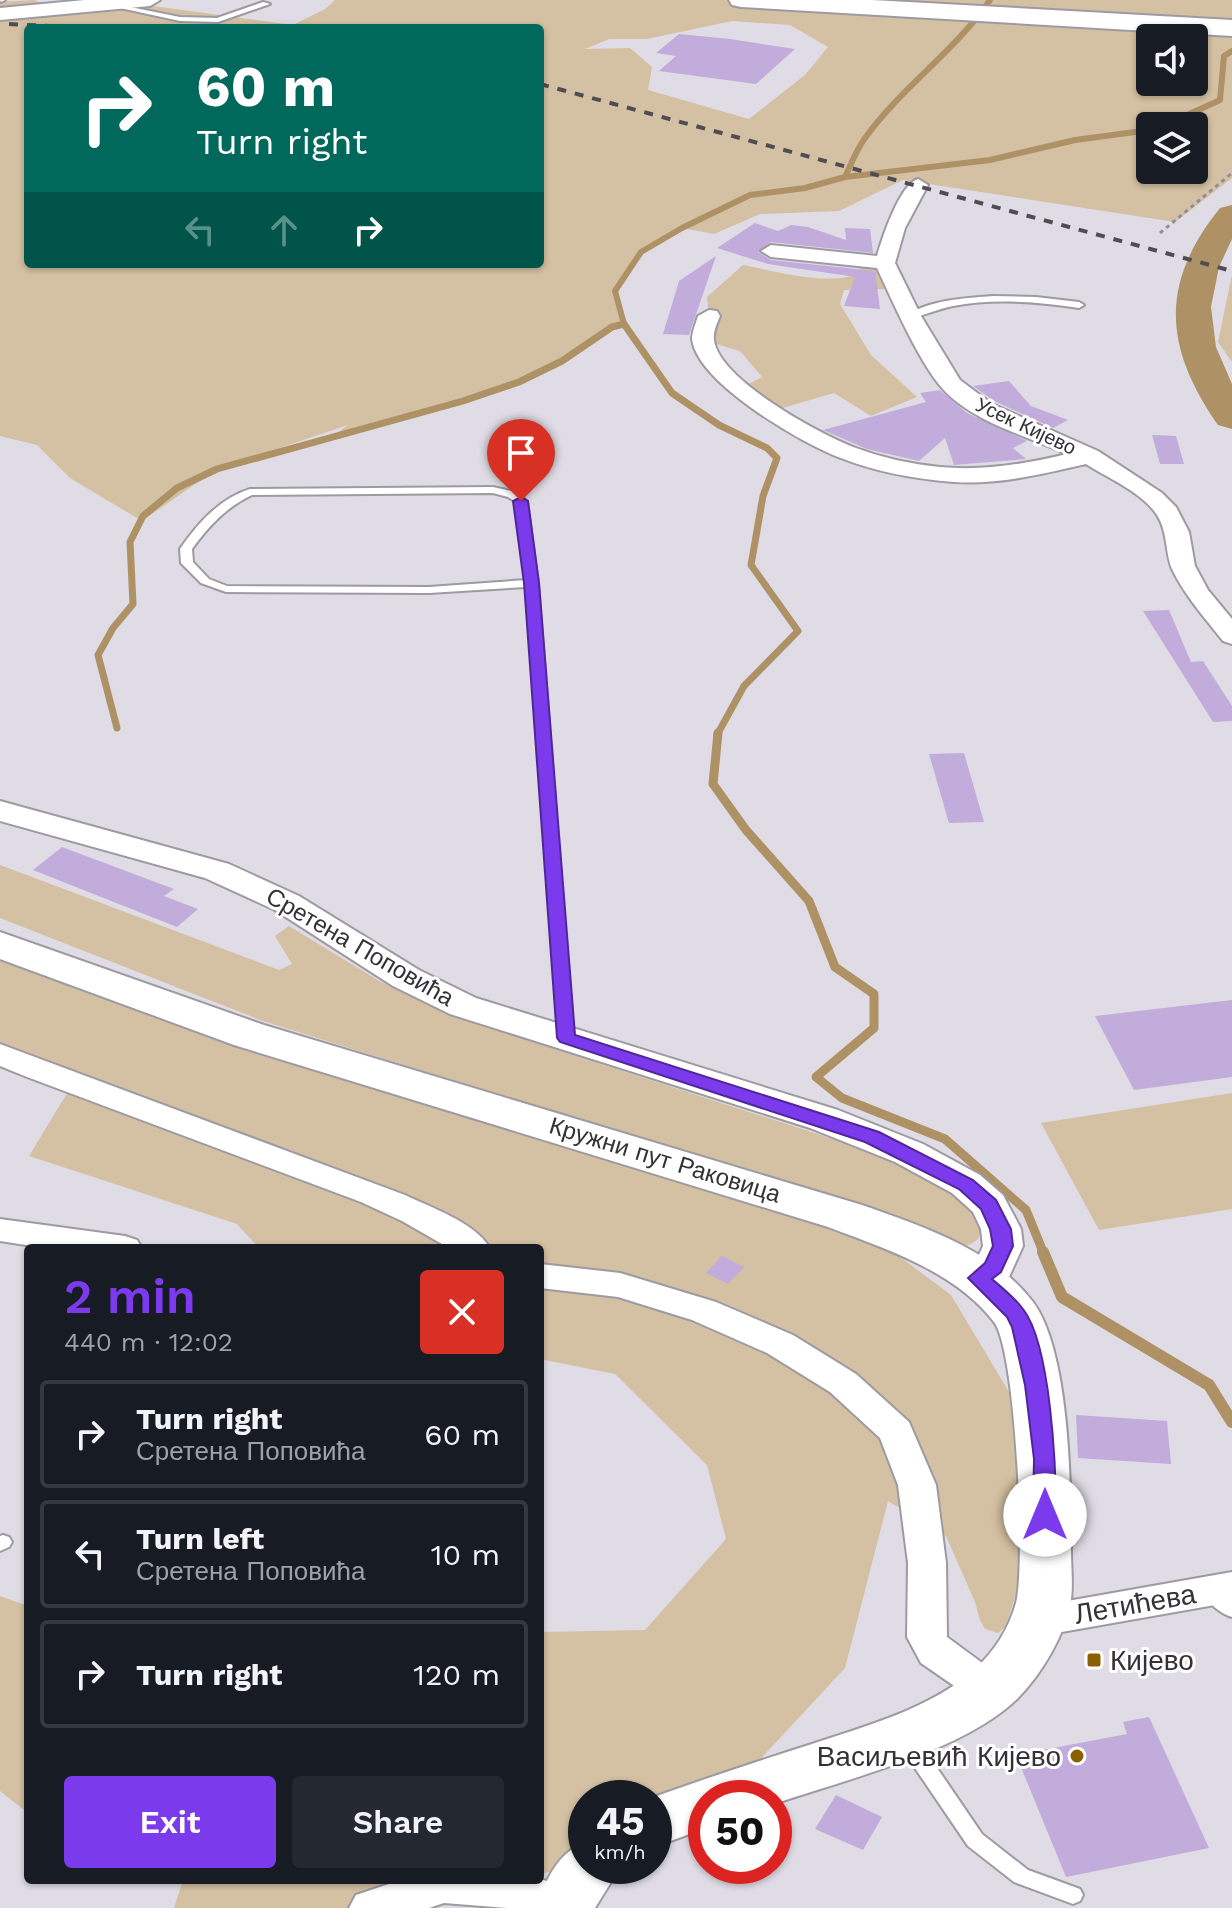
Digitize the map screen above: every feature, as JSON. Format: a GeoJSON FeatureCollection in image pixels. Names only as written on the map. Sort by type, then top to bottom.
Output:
{"type":"FeatureCollection","features":[{"type":"Feature","properties":{"kind":"highway"},"geometry":{"type":"LineString","coordinates":[[741,0],[1232,28]]}},
{"type":"Feature","properties":{"kind":"highway"},"geometry":{"type":"LineString","coordinates":[[954,0],[1232,14]]}},
{"type":"Feature","properties":{"kind":"main road","name":"Кружни пут Раковица"},"geometry":{"type":"LineString","coordinates":[[0,945],[249,1035],[845,1216],[941,1254],[978,1278],[1015,1313],[1022,1327],[1035,1385],[1045,1459],[1044,1600],[1039,1621],[1021,1658],[990,1690],[949,1718],[774,1780]]}},
{"type":"Feature","properties":{"kind":"street"},"geometry":{"type":"LineString","coordinates":[[0,14],[115,6],[150,0]]}},
{"type":"Feature","properties":{"kind":"street"},"geometry":{"type":"LineString","coordinates":[[771,251],[885,263],[895,228],[918,185]]}},
{"type":"Feature","properties":{"kind":"street","name":"Усек Кијево"},"geometry":{"type":"LineString","coordinates":[[885,263],[910,316],[951,384],[966,398],[1090,456],[1154,498],[1168,512],[1177,532],[1183,566],[1197,592],[1232,636]]}},
{"type":"Feature","properties":{"kind":"street"},"geometry":{"type":"LineString","coordinates":[[709,316],[703,340],[707,353],[725,376],[811,435],[838,449],[899,466],[980,476],[1007,475],[1090,456]]}},
{"type":"Feature","properties":{"kind":"street","name":"Сретена Поповића"},"geometry":{"type":"LineString","coordinates":[[0,811],[217,871],[287,903],[406,978],[444,998],[824,1119],[909,1153],[966,1184],[989,1205],[1001,1229],[1003,1246],[994,1267],[978,1278]]}},
{"type":"Feature","properties":{"kind":"street"},"geometry":{"type":"LineString","coordinates":[[0,1054],[72,1085],[184,1122],[402,1206],[443,1226],[468,1244]]}},
{"type":"Feature","properties":{"kind":"street"},"geometry":{"type":"LineString","coordinates":[[0,1230],[97,1244]]}},
{"type":"Feature","properties":{"kind":"street"},"geometry":{"type":"LineString","coordinates":[[544,1276],[620,1285],[717,1316],[780,1344],[843,1383],[896,1431],[917,1485],[927,1563],[927,1637],[935,1652],[990,1690]]}},
{"type":"Feature","properties":{"kind":"street","name":"Летићева"},"geometry":{"type":"LineString","coordinates":[[1039,1621],[1224,1596]]}},
{"type":"Feature","properties":{"kind":"street"},"geometry":{"type":"LineString","coordinates":[[371,1908],[444,1885],[574,1893]]}},
{"type":"Feature","properties":{"kind":"lane"},"geometry":{"type":"LineString","coordinates":[[115,6],[180,19],[218,20],[266,4]]}},
{"type":"Feature","properties":{"kind":"lane"},"geometry":{"type":"LineString","coordinates":[[910,316],[949,302],[983,298],[1005,297],[1079,305]]}},
{"type":"Feature","properties":{"kind":"lane"},"geometry":{"type":"LineString","coordinates":[[532,583],[429,590],[226,589],[205,581],[187,563],[186,549],[210,519],[236,498],[250,492],[493,490],[512,494],[521,501],[532,583],[566,1038]]}},
{"type":"Feature","properties":{"kind":"lane"},"geometry":{"type":"LineString","coordinates":[[904,1736],[975,1840],[1021,1876],[1073,1895]]}},
{"type":"Feature","properties":{"kind":"path"},"geometry":{"type":"LineString","coordinates":[[1160,233],[1232,173]]}},
{"type":"Feature","properties":{"kind":"shaded area"},"geometry":{"type":"Polygon","coordinates":[[[34,0],[60,10],[131,3],[286,24],[24,24],[24,268],[544,268],[544,24],[295,24],[325,9],[335,0],[1232,0],[1232,178],[1175,222],[903,180],[839,211],[760,214],[714,234],[682,228],[641,252],[615,290],[624,324],[548,368],[451,406],[330,438],[348,425],[217,469],[142,521],[70,478],[37,445],[0,436],[0,2],[34,0]],[[732,21],[647,39],[609,39],[585,49],[630,48],[652,67],[648,90],[749,119],[805,75],[828,47],[790,25],[732,21]]]}},
{"type":"Feature","properties":{"kind":"shaded area"},"geometry":{"type":"Polygon","coordinates":[[[851,262],[874,264],[886,289],[844,290],[840,304],[871,355],[917,397],[871,416],[834,393],[779,409],[745,386],[762,377],[740,351],[703,340],[709,316],[707,297],[743,265],[822,279],[851,276],[861,270],[851,262]]]}},
{"type":"Feature","properties":{"kind":"shaded area"},"geometry":{"type":"Polygon","coordinates":[[[1232,275],[1232,362],[1218,342],[1232,275]]]}},
{"type":"Feature","properties":{"kind":"shaded area"},"geometry":{"type":"Polygon","coordinates":[[[0,865],[279,970],[292,964],[275,936],[289,926],[381,982],[462,1019],[901,1161],[957,1198],[983,1228],[977,1240],[965,1247],[876,1213],[263,1021],[0,918],[0,865]]]}},
{"type":"Feature","properties":{"kind":"shaded area"},"geometry":{"type":"Polygon","coordinates":[[[0,945],[845,1216],[951,1295],[1012,1397],[1028,1555],[1006,1626],[998,1633],[985,1629],[946,1536],[888,1501],[845,1668],[741,1780],[688,1780],[688,1797],[672,1797],[672,1780],[568,1780],[568,1868],[544,1873],[544,1632],[645,1630],[726,1539],[707,1465],[615,1374],[544,1360],[544,1244],[255,1244],[237,1224],[29,1156],[72,1085],[0,1052],[0,945]]]}},
{"type":"Feature","properties":{"kind":"shaded area"},"geometry":{"type":"Polygon","coordinates":[[[1232,1093],[1232,1209],[1099,1230],[1041,1123],[1232,1093]]]}},
{"type":"Feature","properties":{"kind":"shaded area"},"geometry":{"type":"Polygon","coordinates":[[[0,1596],[24,1605],[24,1810],[0,1791],[0,1596]]]}},
{"type":"Feature","properties":{"kind":"shaded area"},"geometry":{"type":"Polygon","coordinates":[[[182,1884],[494,1884],[381,1908],[174,1908],[182,1884]]]}},
{"type":"Feature","properties":{"kind":"building"},"geometry":{"type":"Polygon","coordinates":[[[679,34],[795,49],[756,84],[659,71],[676,56],[656,53],[679,34]]]}},
{"type":"Feature","properties":{"kind":"building"},"geometry":{"type":"Polygon","coordinates":[[[755,223],[778,231],[791,225],[808,227],[846,240],[845,228],[870,229],[873,253],[771,242],[758,252],[771,260],[875,271],[880,309],[844,306],[855,277],[768,264],[717,248],[755,223]]]}},
{"type":"Feature","properties":{"kind":"building"},"geometry":{"type":"Polygon","coordinates":[[[716,256],[689,335],[663,334],[679,281],[716,256]]]}},
{"type":"Feature","properties":{"kind":"building"},"geometry":{"type":"Polygon","coordinates":[[[1009,381],[1031,406],[1068,420],[1053,428],[994,401],[973,386],[1009,381]]]}},
{"type":"Feature","properties":{"kind":"building"},"geometry":{"type":"Polygon","coordinates":[[[940,390],[967,413],[1027,441],[1013,448],[1026,459],[954,465],[945,438],[919,461],[867,449],[823,430],[926,402],[920,393],[940,390]]]}},
{"type":"Feature","properties":{"kind":"building"},"geometry":{"type":"Polygon","coordinates":[[[1152,435],[1176,436],[1184,464],[1160,464],[1152,435]]]}},
{"type":"Feature","properties":{"kind":"building"},"geometry":{"type":"Polygon","coordinates":[[[1169,610],[1191,662],[1203,661],[1232,706],[1232,721],[1213,722],[1143,611],[1169,610]]]}},
{"type":"Feature","properties":{"kind":"building"},"geometry":{"type":"Polygon","coordinates":[[[964,753],[984,822],[949,823],[929,754],[964,753]]]}},
{"type":"Feature","properties":{"kind":"building"},"geometry":{"type":"Polygon","coordinates":[[[62,847],[174,889],[164,896],[198,909],[177,927],[33,870],[62,847]]]}},
{"type":"Feature","properties":{"kind":"building"},"geometry":{"type":"Polygon","coordinates":[[[1232,1000],[1232,1077],[1134,1090],[1095,1016],[1232,1000]]]}},
{"type":"Feature","properties":{"kind":"building"},"geometry":{"type":"Polygon","coordinates":[[[722,1256],[744,1267],[728,1284],[706,1273],[722,1256]]]}},
{"type":"Feature","properties":{"kind":"building"},"geometry":{"type":"Polygon","coordinates":[[[1076,1415],[1167,1421],[1171,1464],[1078,1458],[1076,1415]]]}},
{"type":"Feature","properties":{"kind":"building"},"geometry":{"type":"Polygon","coordinates":[[[1149,1717],[1209,1848],[1066,1877],[1016,1755],[1127,1734],[1123,1722],[1149,1717]]]}},
{"type":"Feature","properties":{"kind":"building"},"geometry":{"type":"Polygon","coordinates":[[[836,1795],[882,1817],[863,1850],[815,1829],[836,1795]]]}},
{"type":"Feature","properties":{"kind":"waterway"},"geometry":{"type":"LineString","coordinates":[[845,177],[862,142],[879,120],[961,36],[990,0]]}},
{"type":"Feature","properties":{"kind":"waterway"},"geometry":{"type":"LineString","coordinates":[[1194,112],[1220,100],[1224,56],[1232,51]]}},
{"type":"Feature","properties":{"kind":"waterway"},"geometry":{"type":"LineString","coordinates":[[845,177],[990,160],[1075,140],[1136,132]]}},
{"type":"Feature","properties":{"kind":"waterway"},"geometry":{"type":"LineString","coordinates":[[624,324],[615,291],[641,252],[750,195],[805,188],[845,177]]}},
{"type":"Feature","properties":{"kind":"waterway"},"geometry":{"type":"LineString","coordinates":[[1232,215],[1219,231],[1201,267],[1193,307],[1193,327],[1204,367],[1232,417]]}},
{"type":"Feature","properties":{"kind":"waterway"},"geometry":{"type":"LineString","coordinates":[[620,325],[624,324]]}},
{"type":"Feature","properties":{"kind":"waterway"},"geometry":{"type":"LineString","coordinates":[[117,728],[98,655],[113,628],[133,604],[130,542],[143,516],[177,488],[217,469],[463,401],[519,382],[562,361],[612,327],[620,325]]}},
{"type":"Feature","properties":{"kind":"waterway"},"geometry":{"type":"LineString","coordinates":[[620,325],[625,325]]}},
{"type":"Feature","properties":{"kind":"waterway"},"geometry":{"type":"LineString","coordinates":[[625,325],[672,393],[719,425],[767,448],[777,458],[763,496],[751,565],[798,631],[744,686],[718,733]]}},
{"type":"Feature","properties":{"kind":"waterway"},"geometry":{"type":"LineString","coordinates":[[718,733],[713,784],[746,830],[809,901],[835,967],[874,994],[874,1028],[816,1077],[842,1098],[945,1139],[1026,1210],[1044,1254]]}},
{"type":"Feature","properties":{"kind":"waterway"},"geometry":{"type":"LineString","coordinates":[[1043,1252],[1062,1297],[1209,1385],[1232,1422]]}},
{"type":"Feature","properties":{"kind":"railway"},"geometry":{"type":"LineString","coordinates":[[9,24],[24,25]]}},
{"type":"Feature","properties":{"kind":"railway"},"geometry":{"type":"LineString","coordinates":[[544,85],[1232,271]]}},
{"type":"Feature","properties":{"kind":"place","name":"Кијево"},"geometry":{"type":"Point","coordinates":[1094,1660]}},
{"type":"Feature","properties":{"kind":"place","name":"Васиљевић Кијево"},"geometry":{"type":"Point","coordinates":[1077,1756]}},
{"type":"Feature","properties":{"kind":"route"},"geometry":{"type":"LineString","coordinates":[[521,501],[532,583],[566,1038],[872,1137],[966,1184],[989,1205],[1001,1229],[1003,1246],[994,1267],[978,1278],[1015,1313],[1022,1327],[1035,1385],[1045,1459],[1045,1515]]}}]}
